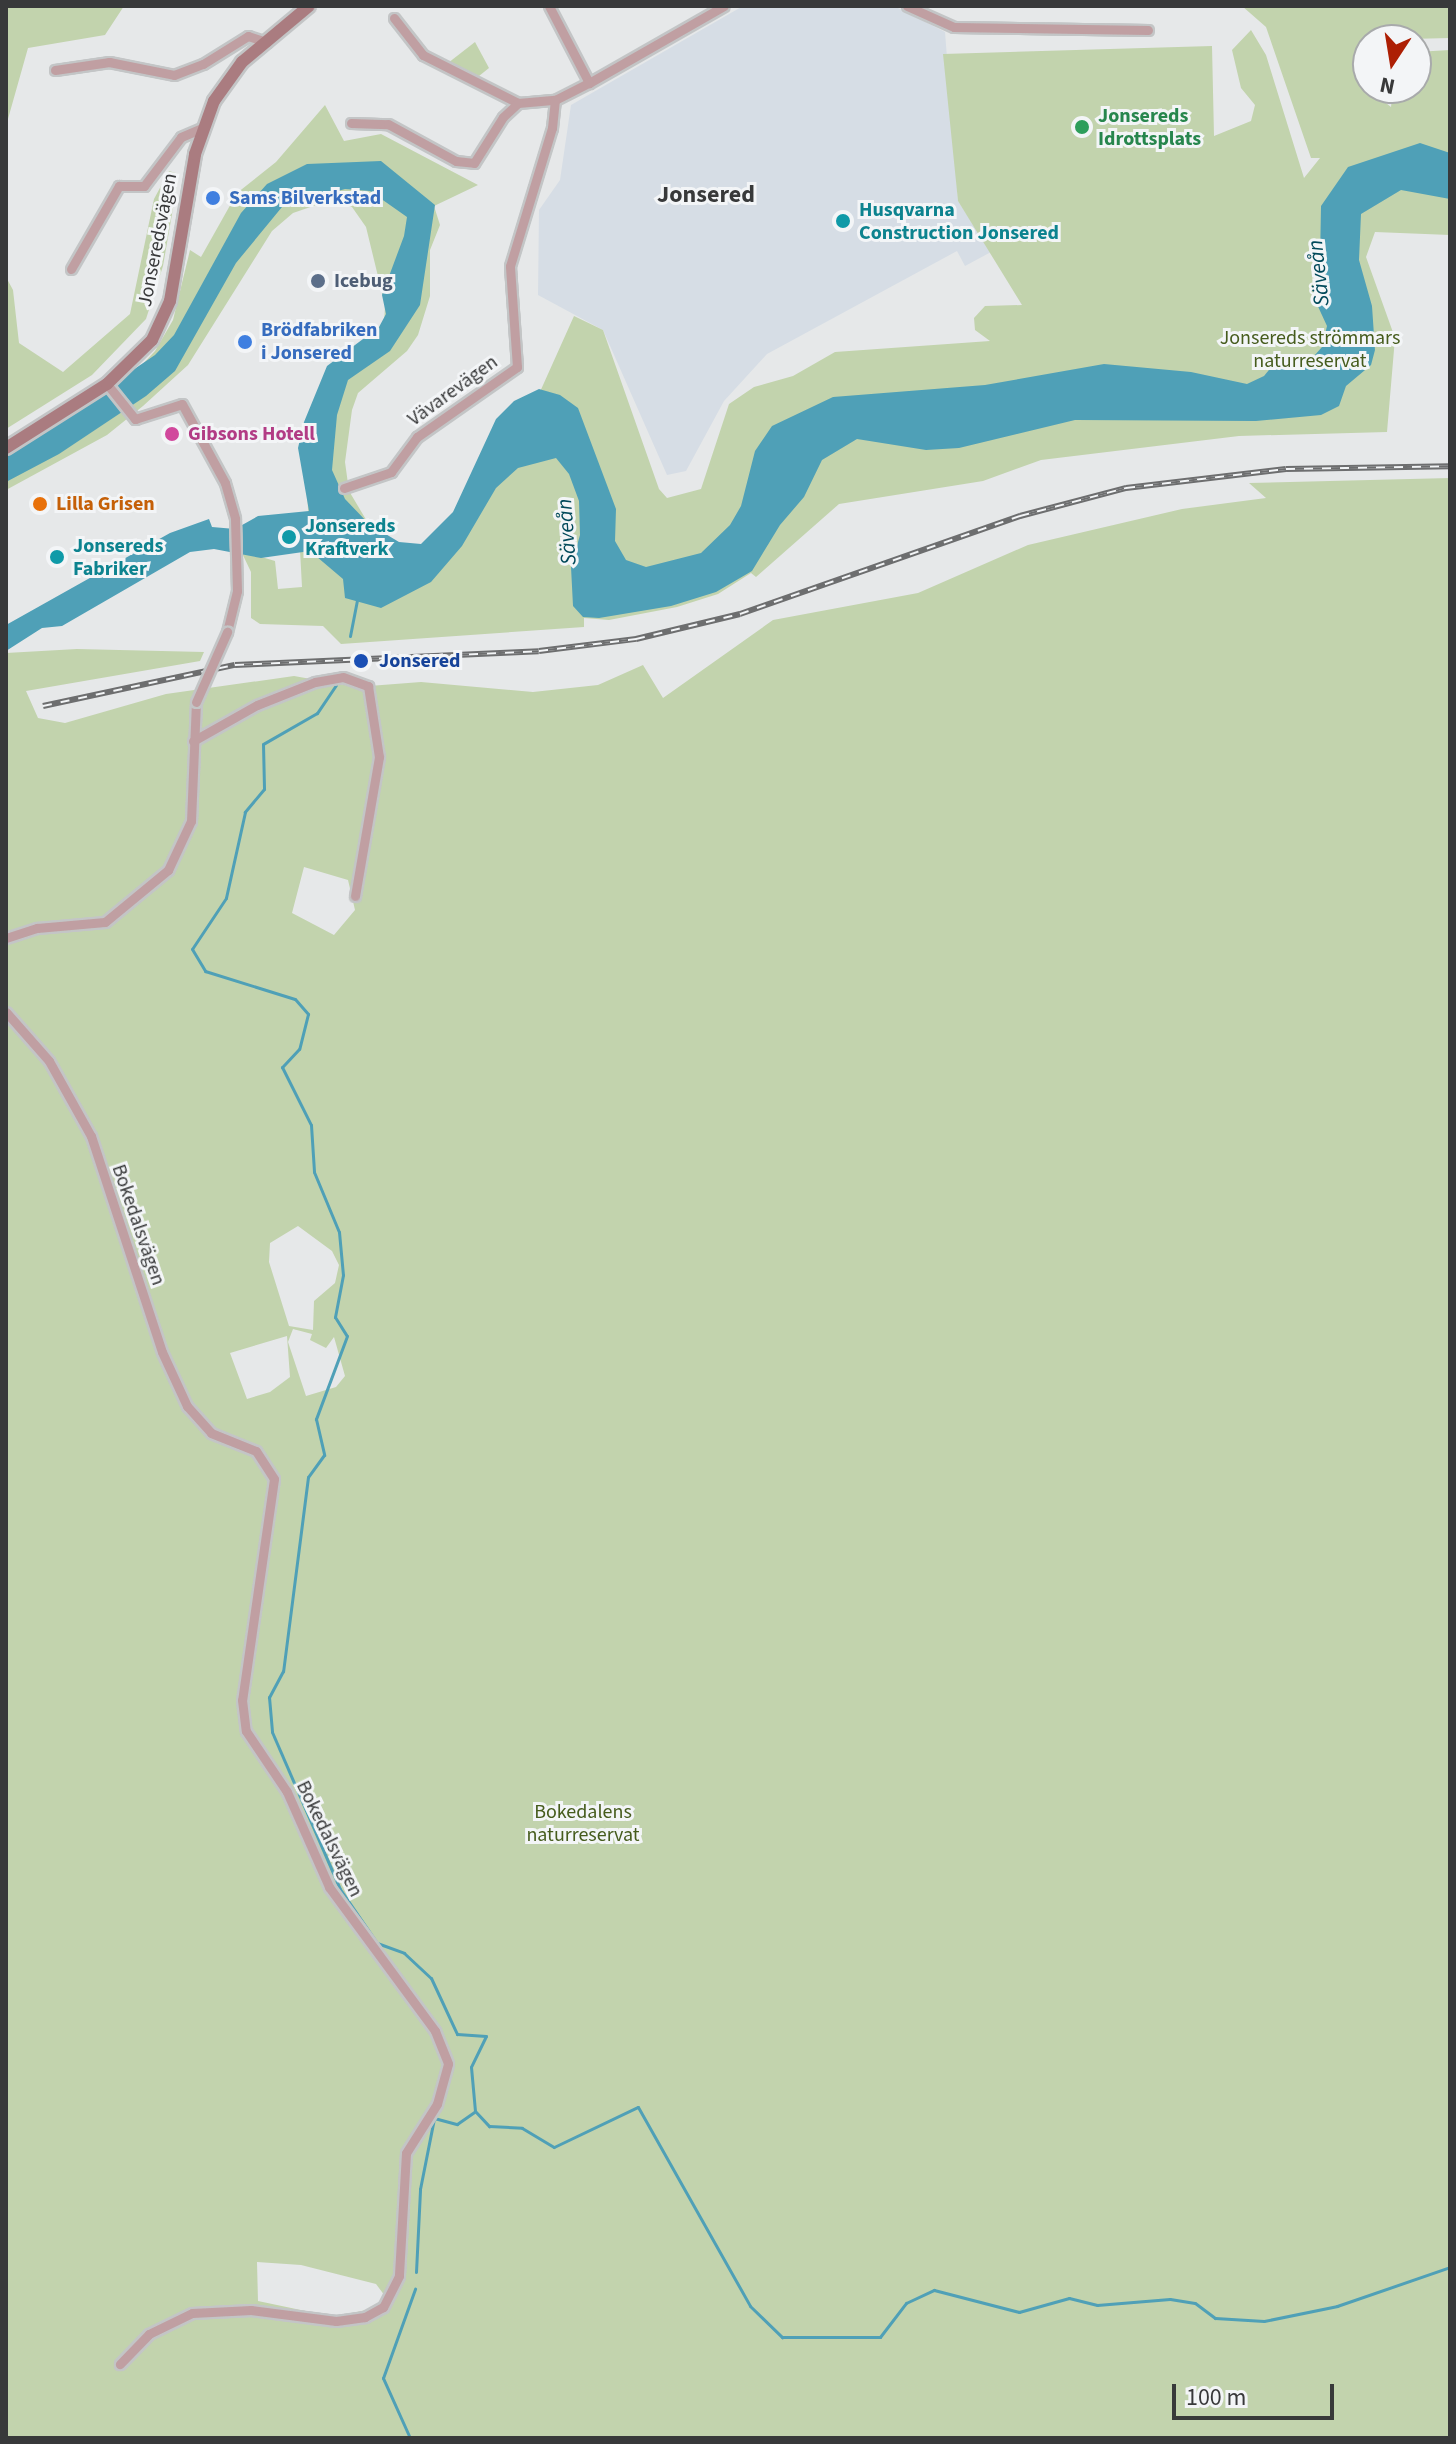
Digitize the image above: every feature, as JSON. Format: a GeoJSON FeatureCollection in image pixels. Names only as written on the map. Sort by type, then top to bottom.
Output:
{"type":"FeatureCollection","features":[{"type":"Feature","properties":{"kind":"street","name":"Jonseredsvägen"},"geometry":{"type":"LineString","coordinates":[[6,448],[108,385],[152,340],[166,313],[202,128],[242,62],[309,6]]}},
{"type":"Feature","properties":{"kind":"street"},"geometry":{"type":"LineString","coordinates":[[549,6],[589,83]]}},
{"type":"Feature","properties":{"kind":"street"},"geometry":{"type":"LineString","coordinates":[[394,18],[423,55],[518,103],[555,100],[724,6]]}},
{"type":"Feature","properties":{"kind":"street"},"geometry":{"type":"LineString","coordinates":[[907,6],[954,27],[1148,30]]}},
{"type":"Feature","properties":{"kind":"street"},"geometry":{"type":"LineString","coordinates":[[55,70],[109,62],[174,75],[203,64],[248,36],[267,42]]}},
{"type":"Feature","properties":{"kind":"street","name":"Vävarevägen"},"geometry":{"type":"LineString","coordinates":[[344,488],[391,472],[417,437],[517,367],[510,266],[552,128],[555,100]]}},
{"type":"Feature","properties":{"kind":"street"},"geometry":{"type":"LineString","coordinates":[[351,123],[388,124],[456,161],[474,163],[503,117],[518,103]]}},
{"type":"Feature","properties":{"kind":"street"},"geometry":{"type":"LineString","coordinates":[[71,269],[119,186],[144,186],[181,137],[202,128]]}},
{"type":"Feature","properties":{"kind":"street"},"geometry":{"type":"LineString","coordinates":[[6,938],[37,928],[105,922],[149,891],[178,856],[191,821],[196,702],[237,602],[235,519],[225,483],[187,413],[179,402],[135,419],[108,385]]}},
{"type":"Feature","properties":{"kind":"street"},"geometry":{"type":"LineString","coordinates":[[193,741],[257,705],[315,682],[343,677],[368,686],[379,757],[355,896]]}},
{"type":"Feature","properties":{"kind":"street","name":"Bokedalsvägen"},"geometry":{"type":"LineString","coordinates":[[6,1012],[49,1061],[91,1136],[157,1338],[187,1406],[211,1433],[256,1451],[274,1479],[242,1700],[246,1731],[287,1792],[329,1887],[435,2031],[448,2064],[437,2104],[406,2153],[399,2276],[383,2307],[365,2317],[336,2321],[251,2310],[192,2313],[149,2334],[120,2364]]}},
{"type":"Feature","properties":{"kind":"shaded area"},"geometry":{"type":"Polygon","coordinates":[[[743,6],[894,6],[945,32],[958,201],[991,252],[965,266],[957,251],[767,354],[724,401],[686,471],[667,475],[603,330],[538,295],[539,210],[560,180],[571,105],[743,6]]]}},
{"type":"Feature","properties":{"kind":"green space"},"geometry":{"type":"Polygon","coordinates":[[[6,6],[124,6],[105,35],[28,48],[6,126],[6,6]]]}},
{"type":"Feature","properties":{"kind":"green space","name":"Jonsereds strömmars naturreservat"},"geometry":{"type":"Polygon","coordinates":[[[1242,6],[1450,6],[1450,38],[1432,38],[1432,24],[1352,24],[1352,104],[1387,104],[1391,107],[1391,104],[1432,104],[1432,51],[1450,50],[1450,235],[1375,232],[1366,257],[1395,338],[1387,432],[1239,436],[1041,460],[983,481],[839,504],[756,577],[751,573],[718,594],[677,607],[609,620],[584,618],[584,627],[341,644],[323,626],[260,624],[251,618],[251,572],[241,551],[275,561],[278,589],[302,587],[300,550],[309,528],[304,433],[384,325],[385,305],[366,227],[352,207],[325,202],[293,213],[272,231],[188,365],[143,406],[107,435],[6,490],[6,455],[128,380],[155,351],[173,320],[190,250],[201,257],[237,193],[276,162],[325,105],[344,141],[381,134],[478,185],[434,206],[440,225],[430,250],[430,296],[418,335],[407,351],[358,393],[352,410],[345,462],[349,491],[371,528],[398,549],[436,548],[539,394],[574,316],[603,330],[659,489],[667,498],[701,489],[729,404],[754,387],[793,376],[835,352],[990,341],[975,330],[974,318],[985,306],[1022,305],[958,201],[943,54],[1212,46],[1214,136],[1251,121],[1255,105],[1241,88],[1232,50],[1251,30],[1266,55],[1304,178],[1320,158],[1311,158],[1266,27],[1242,6]]]}},
{"type":"Feature","properties":{"kind":"green space"},"geometry":{"type":"Polygon","coordinates":[[[475,42],[489,68],[479,76],[448,63],[475,42]]]}},
{"type":"Feature","properties":{"kind":"green space"},"geometry":{"type":"Polygon","coordinates":[[[169,171],[179,174],[163,266],[146,319],[92,375],[6,429],[6,277],[13,290],[19,343],[63,372],[130,314],[154,199],[169,171]]]}},
{"type":"Feature","properties":{"kind":"green space","name":"Bokedalens naturreservat"},"geometry":{"type":"Polygon","coordinates":[[[1450,478],[1450,2438],[6,2438],[6,653],[77,649],[204,652],[200,661],[26,691],[38,718],[65,723],[166,694],[294,676],[356,687],[421,682],[533,692],[598,685],[643,665],[663,698],[773,620],[918,593],[1028,545],[1182,509],[1266,498],[1249,483],[1450,478]],[[304,867],[292,913],[334,935],[355,910],[348,880],[304,867]],[[298,1226],[270,1243],[269,1262],[289,1326],[313,1330],[314,1301],[335,1283],[339,1265],[332,1251],[298,1226]],[[293,1329],[288,1342],[306,1396],[336,1387],[345,1376],[334,1337],[326,1348],[310,1340],[312,1334],[293,1329]],[[287,1336],[230,1353],[247,1399],[270,1392],[290,1377],[287,1336]],[[257,2262],[258,2301],[334,2317],[375,2308],[385,2296],[376,2284],[301,2265],[257,2262]]]}},
{"type":"Feature","properties":{"kind":"water"},"geometry":{"type":"Polygon","coordinates":[[[1420,143],[1450,153],[1450,199],[1401,190],[1361,214],[1359,260],[1372,306],[1375,350],[1371,365],[1346,386],[1339,406],[1321,415],[1256,421],[1075,420],[959,448],[926,450],[857,439],[822,460],[804,497],[780,525],[752,571],[716,592],[671,606],[599,618],[583,617],[573,606],[571,567],[580,535],[579,501],[569,474],[556,458],[518,468],[496,488],[462,546],[431,582],[381,608],[345,598],[343,579],[310,551],[261,558],[214,549],[190,552],[62,626],[42,628],[6,651],[6,625],[170,533],[209,519],[212,527],[235,529],[258,516],[309,511],[298,448],[304,422],[327,366],[379,327],[386,314],[382,295],[404,236],[407,217],[370,191],[345,189],[282,207],[236,263],[175,371],[146,396],[59,454],[6,482],[6,456],[155,355],[174,335],[241,213],[267,184],[307,164],[381,161],[435,205],[420,305],[390,351],[348,380],[337,415],[332,470],[345,499],[369,524],[399,542],[421,544],[453,512],[496,419],[514,401],[539,389],[560,395],[578,408],[616,509],[615,541],[626,560],[646,567],[701,553],[730,525],[741,506],[755,451],[772,426],[833,397],[985,385],[1104,364],[1191,372],[1247,384],[1264,376],[1277,360],[1314,356],[1322,347],[1327,326],[1315,300],[1327,281],[1320,262],[1321,206],[1348,167],[1420,143]]]}},
{"type":"Feature","properties":{"kind":"waterway"},"geometry":{"type":"LineString","coordinates":[[350,636],[357,601]]}},
{"type":"Feature","properties":{"kind":"waterway"},"geometry":{"type":"LineString","coordinates":[[336,685],[317,713],[263,744],[264,789],[245,812],[226,898],[192,949],[205,971],[295,999],[308,1014],[299,1049],[282,1067],[311,1125],[314,1172],[339,1232],[343,1275],[335,1317],[347,1336],[316,1419],[324,1455],[308,1477],[283,1671],[269,1697],[272,1732],[340,1889],[377,1943],[404,1953],[431,1978],[457,2034],[486,2036],[471,2067],[475,2111],[489,2126],[522,2128],[554,2147],[638,2107],[750,2306],[782,2337],[880,2337],[906,2303],[934,2290],[1019,2312],[1069,2298],[1097,2305],[1170,2299],[1195,2303],[1215,2318],[1264,2321],[1337,2306],[1450,2267]]}},
{"type":"Feature","properties":{"kind":"waterway"},"geometry":{"type":"LineString","coordinates":[[416,2272],[420,2189],[434,2118],[457,2124],[474,2112]]}},
{"type":"Feature","properties":{"kind":"waterway"},"geometry":{"type":"LineString","coordinates":[[410,2438],[383,2378],[415,2289]]}},
{"type":"Feature","properties":{"kind":"railway"},"geometry":{"type":"LineString","coordinates":[[43,706],[235,665],[539,651],[636,639],[740,614],[1020,516],[1126,488],[1286,469],[1450,466]]}},
{"type":"Feature","properties":{"kind":"place","name":"Jonsereds Idrottsplats"},"geometry":{"type":"Point","coordinates":[1082,127]}},
{"type":"Feature","properties":{"kind":"place","name":"Sams Bilverkstad"},"geometry":{"type":"Point","coordinates":[213,198]}},
{"type":"Feature","properties":{"kind":"place","name":"Husqvarna Construction Jonsered"},"geometry":{"type":"Point","coordinates":[843,221]}},
{"type":"Feature","properties":{"kind":"place","name":"Icebug"},"geometry":{"type":"Point","coordinates":[318,281]}},
{"type":"Feature","properties":{"kind":"place","name":"Brödfabriken i Jonsered"},"geometry":{"type":"Point","coordinates":[245,342]}},
{"type":"Feature","properties":{"kind":"place","name":"Gibsons Hotell"},"geometry":{"type":"Point","coordinates":[172,434]}},
{"type":"Feature","properties":{"kind":"place","name":"Lilla Grisen"},"geometry":{"type":"Point","coordinates":[40,504]}},
{"type":"Feature","properties":{"kind":"place","name":"Jonsereds Kraftverk"},"geometry":{"type":"Point","coordinates":[289,537]}},
{"type":"Feature","properties":{"kind":"place","name":"Jonsereds Fabriker"},"geometry":{"type":"Point","coordinates":[57,557]}},
{"type":"Feature","properties":{"kind":"place","name":"Jonsered"},"geometry":{"type":"Point","coordinates":[361,661]}},
{"type":"Feature","properties":{"kind":"district","name":"Jonsered"},"geometry":{"type":"Point","coordinates":[706,195]}},
{"type":"Feature","properties":{"kind":"water label","name":"Säveån"},"geometry":{"type":"Point","coordinates":[1319,273]}},
{"type":"Feature","properties":{"kind":"water label","name":"Säveån"},"geometry":{"type":"Point","coordinates":[567,532]}}]}
